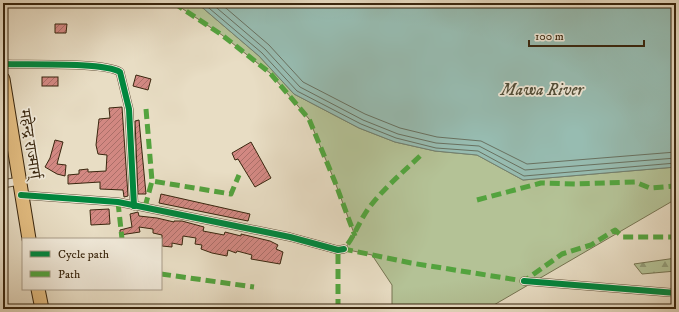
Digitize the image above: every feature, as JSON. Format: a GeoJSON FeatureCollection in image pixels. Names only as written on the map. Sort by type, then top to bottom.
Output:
{"type":"FeatureCollection","features":[{"type":"Feature","properties":{"kind":"highway","name":"महेन्द्र राज्मार्ग्"},"geometry":{"type":"LineString","coordinates":[[3,79],[29,238]]}},
{"type":"Feature","properties":{"kind":"highway"},"geometry":{"type":"LineString","coordinates":[[38,290],[42,309]]}},
{"type":"Feature","properties":{"kind":"street"},"geometry":{"type":"LineString","coordinates":[[3,64],[114,68],[120,72],[129,109],[134,206]]}},
{"type":"Feature","properties":{"kind":"street"},"geometry":{"type":"LineString","coordinates":[[3,184],[19,181]]}},
{"type":"Feature","properties":{"kind":"street"},"geometry":{"type":"LineString","coordinates":[[21,195],[118,202],[290,237],[338,250],[344,249]]}},
{"type":"Feature","properties":{"kind":"street"},"geometry":{"type":"LineString","coordinates":[[524,281],[560,282],[676,293]]}},
{"type":"Feature","properties":{"kind":"green space"},"geometry":{"type":"Polygon","coordinates":[[[174,3],[197,3],[259,56],[294,94],[359,128],[395,142],[435,151],[477,155],[523,180],[676,167],[676,199],[487,309],[404,309],[392,306],[392,285],[372,255],[344,249],[355,236],[309,119],[270,73],[222,35],[174,3]]]}},
{"type":"Feature","properties":{"kind":"green space"},"geometry":{"type":"Polygon","coordinates":[[[676,258],[676,271],[642,274],[634,264],[676,258]]]}},
{"type":"Feature","properties":{"kind":"water","name":"Mawa River"},"geometry":{"type":"Polygon","coordinates":[[[197,3],[676,3],[676,167],[523,180],[477,155],[435,151],[395,142],[359,128],[294,94],[259,56],[197,3]]]}},
{"type":"Feature","properties":{"kind":"building"},"geometry":{"type":"Polygon","coordinates":[[[55,24],[67,24],[66,33],[55,33],[55,24]]]}},
{"type":"Feature","properties":{"kind":"building"},"geometry":{"type":"Polygon","coordinates":[[[136,75],[151,79],[148,90],[133,86],[136,75]]]}},
{"type":"Feature","properties":{"kind":"building"},"geometry":{"type":"Polygon","coordinates":[[[42,77],[58,77],[58,86],[42,86],[42,77]]]}},
{"type":"Feature","properties":{"kind":"building"},"geometry":{"type":"Polygon","coordinates":[[[122,107],[128,196],[124,197],[123,190],[100,189],[100,182],[68,184],[68,175],[79,174],[79,170],[88,169],[88,172],[106,171],[107,155],[98,154],[96,145],[99,119],[110,118],[109,108],[122,107]]]}},
{"type":"Feature","properties":{"kind":"building"},"geometry":{"type":"Polygon","coordinates":[[[139,120],[146,194],[138,194],[135,121],[139,120]]]}},
{"type":"Feature","properties":{"kind":"building"},"geometry":{"type":"Polygon","coordinates":[[[55,140],[63,142],[57,164],[66,165],[65,176],[57,174],[45,167],[50,158],[55,140]]]}},
{"type":"Feature","properties":{"kind":"building"},"geometry":{"type":"Polygon","coordinates":[[[251,142],[271,178],[255,187],[238,159],[235,160],[232,153],[251,142]]]}},
{"type":"Feature","properties":{"kind":"building"},"geometry":{"type":"Polygon","coordinates":[[[161,194],[250,214],[248,221],[159,203],[161,194]]]}},
{"type":"Feature","properties":{"kind":"building"},"geometry":{"type":"Polygon","coordinates":[[[109,209],[110,224],[91,225],[90,210],[109,209]]]}},
{"type":"Feature","properties":{"kind":"building"},"geometry":{"type":"Polygon","coordinates":[[[138,212],[139,216],[174,222],[182,221],[204,227],[203,231],[224,235],[225,232],[241,236],[241,234],[270,241],[278,245],[276,249],[283,252],[280,264],[251,259],[252,255],[237,251],[236,253],[228,250],[227,256],[212,253],[201,249],[202,245],[195,244],[196,238],[183,236],[182,245],[172,243],[172,247],[162,246],[162,235],[153,233],[153,229],[139,227],[140,232],[120,235],[120,230],[132,227],[130,214],[138,212]]]}},
{"type":"Feature","properties":{"kind":"marked path"},"geometry":{"type":"LineString","coordinates":[[174,3],[222,35],[270,73],[309,119],[355,236]]}},
{"type":"Feature","properties":{"kind":"marked path"},"geometry":{"type":"LineString","coordinates":[[146,109],[152,181]]}},
{"type":"Feature","properties":{"kind":"marked path"},"geometry":{"type":"LineString","coordinates":[[420,156],[393,181],[368,209],[351,240],[344,249],[411,263],[524,281],[562,254],[591,245],[615,230],[623,237],[676,237]]}},
{"type":"Feature","properties":{"kind":"marked path"},"geometry":{"type":"LineString","coordinates":[[145,207],[152,181],[231,194],[239,175]]}},
{"type":"Feature","properties":{"kind":"marked path"},"geometry":{"type":"LineString","coordinates":[[477,200],[541,183],[576,184],[635,182],[650,188],[676,186]]}},
{"type":"Feature","properties":{"kind":"marked path"},"geometry":{"type":"LineString","coordinates":[[118,202],[122,238]]}},
{"type":"Feature","properties":{"kind":"marked path"},"geometry":{"type":"LineString","coordinates":[[338,250],[338,309]]}},
{"type":"Feature","properties":{"kind":"marked path"},"geometry":{"type":"LineString","coordinates":[[162,274],[254,287]]}},
{"type":"Feature","properties":{"kind":"cycle path"},"geometry":{"type":"LineString","coordinates":[[3,64],[82,65],[111,69],[120,72],[129,109],[134,206]]}},
{"type":"Feature","properties":{"kind":"cycle path"},"geometry":{"type":"LineString","coordinates":[[21,195],[118,202],[290,237],[338,250],[344,249]]}},
{"type":"Feature","properties":{"kind":"cycle path"},"geometry":{"type":"LineString","coordinates":[[524,281],[676,293]]}}]}
